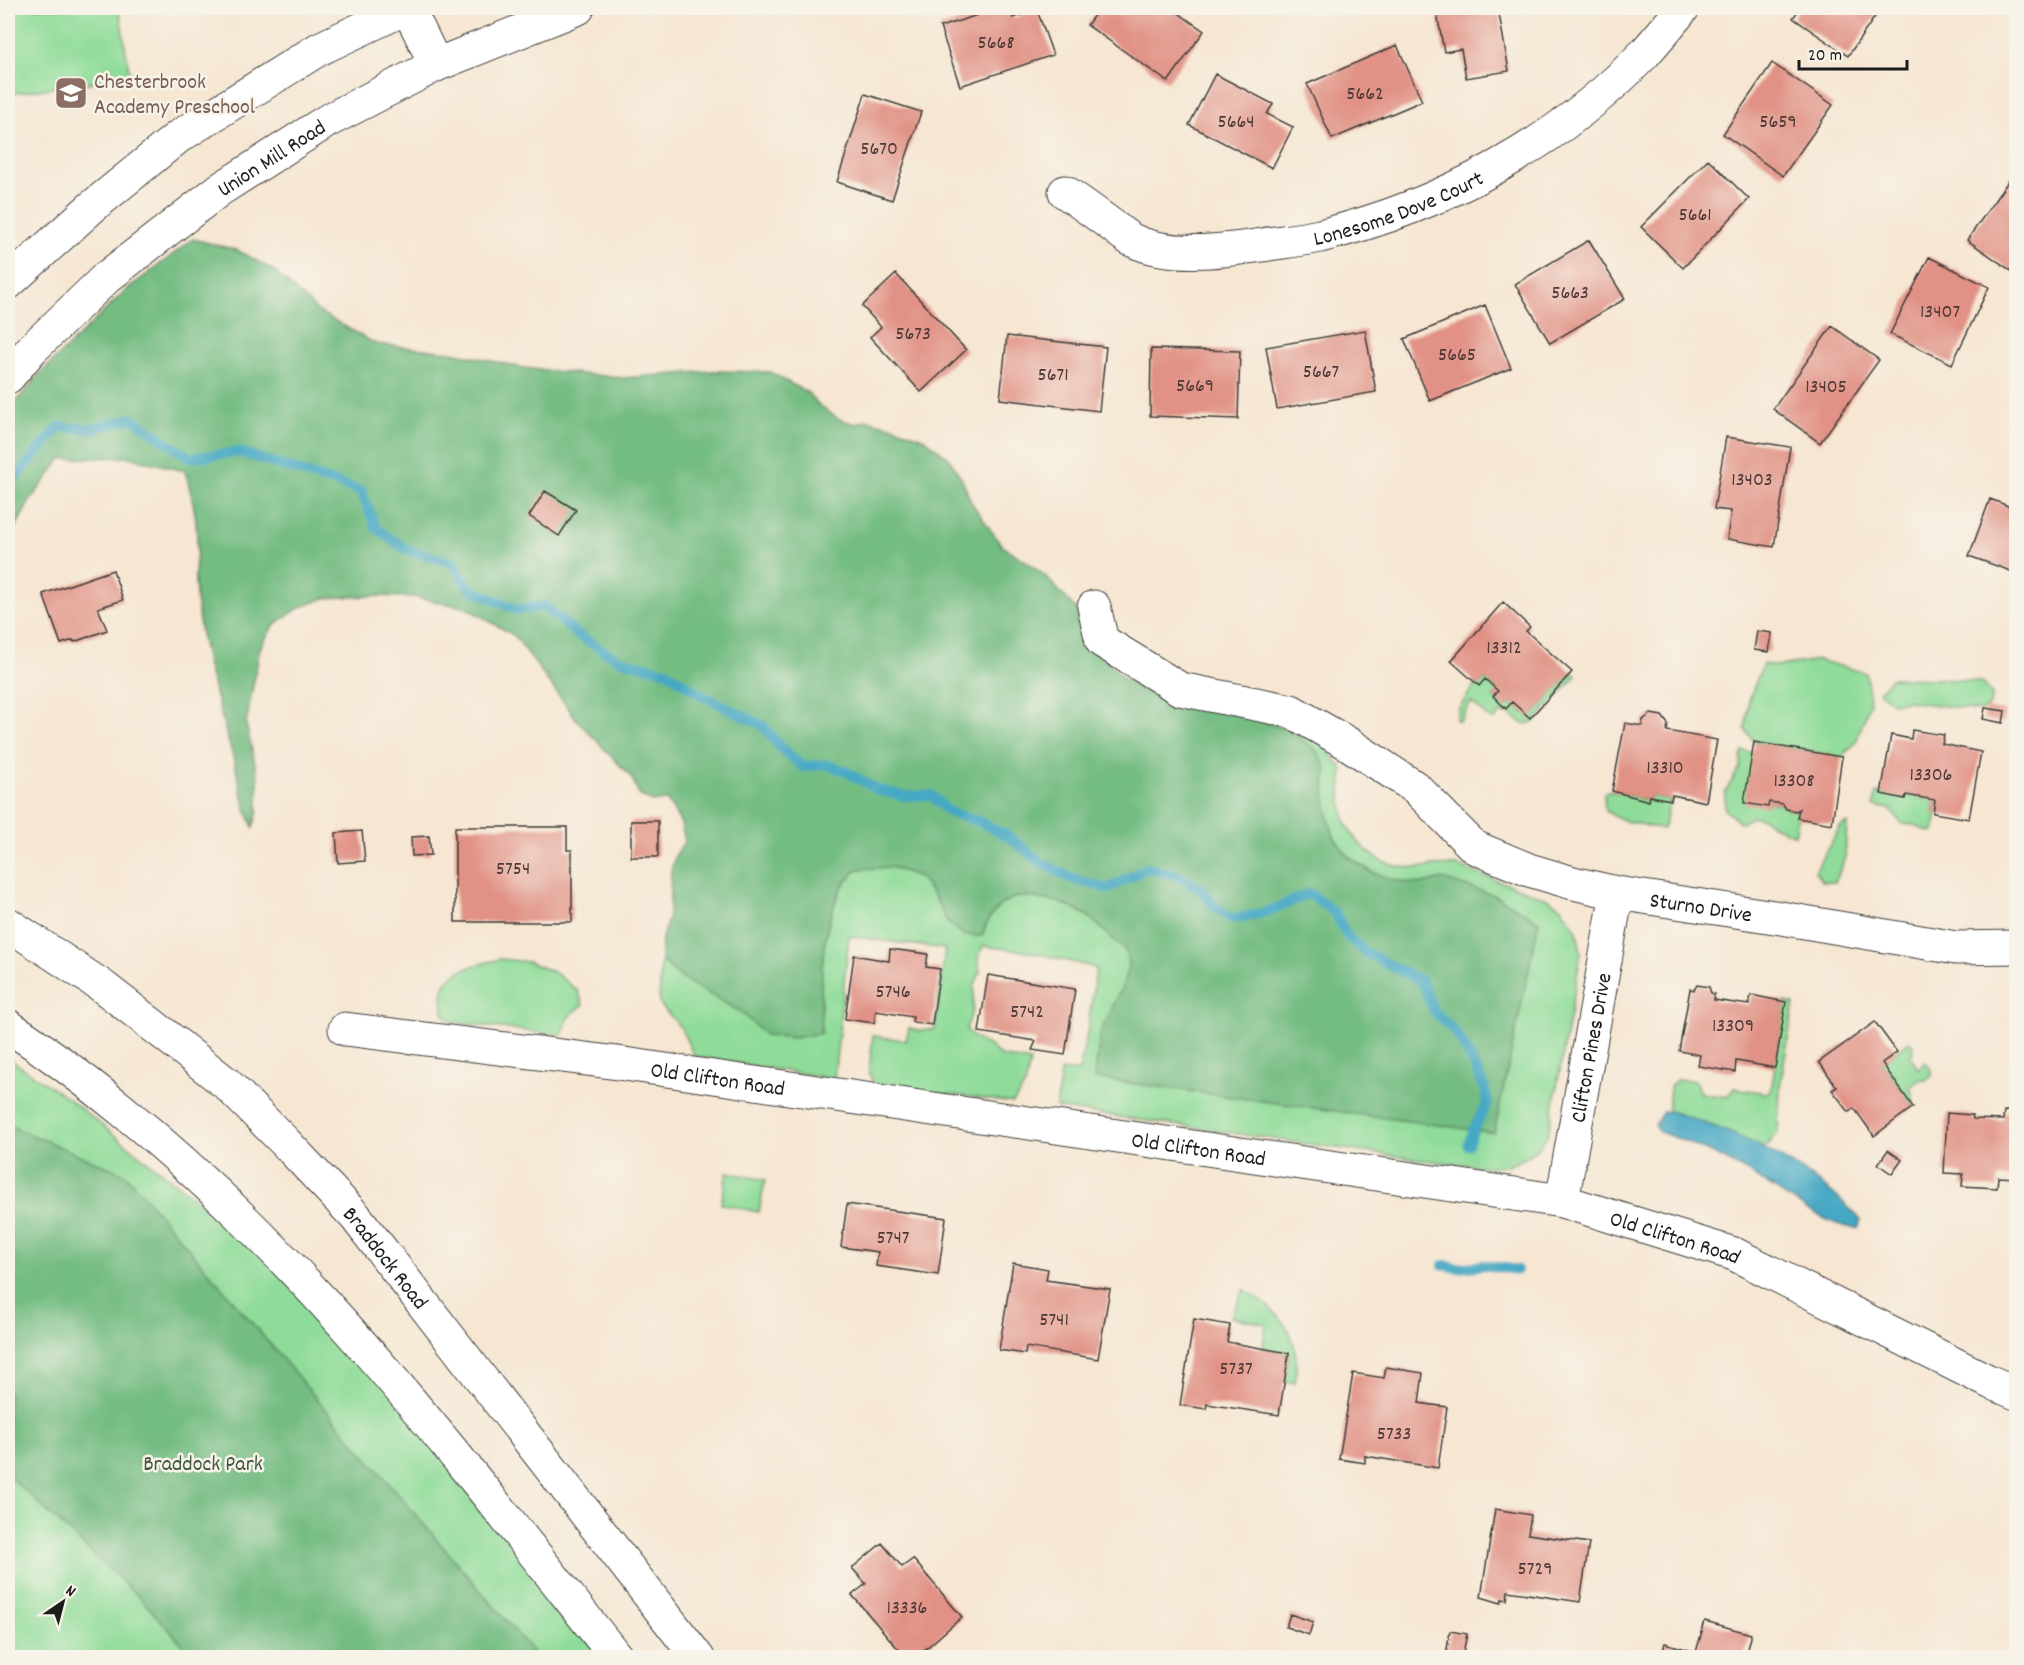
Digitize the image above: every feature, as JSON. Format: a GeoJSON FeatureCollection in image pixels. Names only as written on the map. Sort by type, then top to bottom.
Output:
{"type":"FeatureCollection","features":[{"type":"Feature","properties":{"kind":"street"},"geometry":{"type":"LineString","coordinates":[[8,283],[92,207],[178,137],[319,49],[407,8],[436,65]]}},
{"type":"Feature","properties":{"kind":"street","name":"Union Mill Road"},"geometry":{"type":"LineString","coordinates":[[8,377],[32,349],[107,277],[219,190],[327,121],[436,65],[578,8]]}},
{"type":"Feature","properties":{"kind":"street","name":"Lonesome Dove Court"},"geometry":{"type":"LineString","coordinates":[[1065,192],[1132,240],[1161,249],[1229,250],[1318,237],[1367,224],[1415,207],[1495,168],[1544,138],[1584,108],[1643,54],[1683,8]]}},
{"type":"Feature","properties":{"kind":"street","name":"Sturno Drive"},"geometry":{"type":"LineString","coordinates":[[1094,607],[1102,641],[1180,689],[1291,711],[1374,759],[1416,788],[1474,847],[1529,870],[1573,883],[1617,892],[1956,948],[2016,947]]}},
{"type":"Feature","properties":{"kind":"street","name":"Clifton Pines Drive"},"geometry":{"type":"LineString","coordinates":[[1562,1201],[1617,892]]}},
{"type":"Feature","properties":{"kind":"street","name":"Braddock Road"},"geometry":{"type":"LineString","coordinates":[[8,924],[102,986],[227,1084],[355,1216],[698,1658]]}},
{"type":"Feature","properties":{"kind":"street"},"geometry":{"type":"LineString","coordinates":[[8,1026],[88,1083],[161,1142],[235,1209],[283,1258],[418,1408],[617,1658]]}},
{"type":"Feature","properties":{"kind":"street","name":"Old Clifton Road"},"geometry":{"type":"LineString","coordinates":[[345,1029],[618,1063],[1562,1201],[1734,1254],[2016,1393]]}},
{"type":"Feature","properties":{"kind":"green space"},"geometry":{"type":"Polygon","coordinates":[[[8,8],[119,8],[130,77],[8,94],[8,8]]]}},
{"type":"Feature","properties":{"kind":"green space"},"geometry":{"type":"Polygon","coordinates":[[[193,239],[237,250],[273,270],[319,312],[376,344],[452,352],[524,368],[623,378],[713,371],[770,372],[808,393],[821,407],[839,419],[855,424],[867,420],[895,427],[925,439],[948,457],[962,479],[971,502],[1002,546],[1045,576],[1077,610],[1096,647],[1123,678],[1156,698],[1239,714],[1283,728],[1308,743],[1319,754],[1326,768],[1325,792],[1329,820],[1334,837],[1348,857],[1373,873],[1402,882],[1423,884],[1442,879],[1494,895],[1539,921],[1494,1133],[1094,1078],[1101,1031],[1122,988],[1129,963],[1125,950],[1087,915],[1059,902],[1029,897],[1015,897],[1000,905],[988,920],[982,936],[964,935],[948,923],[936,899],[920,877],[891,867],[857,869],[840,891],[828,925],[825,943],[821,979],[821,1033],[794,1038],[765,1035],[741,1012],[683,979],[661,960],[662,938],[669,916],[671,871],[675,856],[685,841],[681,823],[667,800],[652,802],[639,795],[632,778],[576,719],[515,636],[467,608],[413,597],[325,598],[299,608],[273,626],[260,648],[246,724],[258,777],[258,812],[253,827],[204,649],[195,583],[197,527],[185,471],[129,457],[61,459],[30,501],[8,542],[8,411],[39,375],[125,291],[193,239]]]}},
{"type":"Feature","properties":{"kind":"green space"},"geometry":{"type":"Polygon","coordinates":[[[1818,660],[1866,673],[1870,703],[1856,742],[1842,757],[1754,742],[1745,729],[1749,700],[1763,664],[1780,666],[1818,660]]]}},
{"type":"Feature","properties":{"kind":"green space"},"geometry":{"type":"Polygon","coordinates":[[[1572,672],[1576,676],[1534,722],[1524,724],[1507,713],[1504,715],[1501,713],[1495,720],[1490,719],[1471,702],[1460,721],[1456,720],[1459,708],[1476,683],[1479,686],[1485,679],[1498,691],[1493,697],[1506,708],[1512,702],[1530,718],[1572,672]]]}},
{"type":"Feature","properties":{"kind":"green space"},"geometry":{"type":"Polygon","coordinates":[[[1891,678],[1981,682],[1992,695],[1990,704],[1982,711],[1907,701],[1892,703],[1879,691],[1891,678]]]}},
{"type":"Feature","properties":{"kind":"green space"},"geometry":{"type":"Polygon","coordinates":[[[1216,701],[1316,736],[1343,770],[1341,791],[1346,822],[1356,840],[1372,855],[1391,865],[1401,867],[1457,866],[1549,899],[1562,908],[1577,931],[1581,953],[1549,1131],[1541,1146],[1525,1158],[1507,1166],[1487,1167],[1422,1160],[1056,1108],[1061,1071],[1079,1071],[1088,1028],[1096,968],[1031,952],[983,946],[978,959],[980,972],[974,987],[973,1010],[966,1029],[974,1038],[990,1046],[1000,1056],[1030,1062],[1025,1085],[1013,1103],[873,1084],[869,1071],[873,1036],[906,1040],[909,1028],[920,1031],[935,1029],[945,949],[849,936],[834,1079],[694,1056],[681,1028],[659,1003],[661,960],[683,979],[741,1012],[765,1034],[820,1033],[822,961],[828,925],[841,888],[857,869],[891,867],[920,877],[936,899],[948,923],[982,936],[994,911],[1009,899],[1032,897],[1044,899],[1079,910],[1087,915],[1119,943],[1125,950],[1129,963],[1118,998],[1101,1031],[1442,879],[1424,884],[1399,882],[1360,865],[1340,847],[1331,829],[1325,794],[1326,768],[1216,701]]]}},
{"type":"Feature","properties":{"kind":"green space"},"geometry":{"type":"Polygon","coordinates":[[[1742,751],[1753,753],[1769,802],[1783,804],[1787,809],[1796,811],[1799,809],[1795,835],[1773,826],[1765,819],[1753,816],[1741,823],[1725,810],[1725,793],[1740,767],[1742,751]]]}},
{"type":"Feature","properties":{"kind":"green space"},"geometry":{"type":"Polygon","coordinates":[[[1612,791],[1649,801],[1650,796],[1671,800],[1663,829],[1625,821],[1605,811],[1604,793],[1612,791]]]}},
{"type":"Feature","properties":{"kind":"green space"},"geometry":{"type":"Polygon","coordinates":[[[1876,793],[1935,800],[1933,812],[1937,813],[1934,832],[1926,831],[1915,825],[1902,824],[1890,809],[1874,806],[1876,793]]]}},
{"type":"Feature","properties":{"kind":"green space"},"geometry":{"type":"Polygon","coordinates":[[[1847,823],[1845,857],[1835,882],[1822,882],[1815,871],[1840,827],[1847,823]]]}},
{"type":"Feature","properties":{"kind":"green space"},"geometry":{"type":"Polygon","coordinates":[[[500,959],[529,962],[555,973],[578,991],[583,1005],[569,1016],[562,1035],[451,1022],[443,1013],[443,989],[452,976],[475,965],[500,959]]]}},
{"type":"Feature","properties":{"kind":"green space"},"geometry":{"type":"Polygon","coordinates":[[[1786,1002],[1794,1004],[1780,1086],[1778,1132],[1767,1146],[1743,1152],[1667,1122],[1670,1087],[1677,1079],[1696,1081],[1701,1093],[1727,1097],[1734,1088],[1766,1093],[1771,1091],[1786,1002]]]}},
{"type":"Feature","properties":{"kind":"green space"},"geometry":{"type":"Polygon","coordinates":[[[1909,1041],[1913,1044],[1913,1053],[1910,1056],[1918,1069],[1924,1062],[1929,1066],[1932,1074],[1927,1080],[1919,1080],[1909,1088],[1913,1093],[1913,1107],[1882,1063],[1909,1041]]]}},
{"type":"Feature","properties":{"kind":"green space","name":"Braddock Park"},"geometry":{"type":"Polygon","coordinates":[[[8,1058],[70,1100],[322,1299],[614,1657],[8,1657],[8,1058]]]}},
{"type":"Feature","properties":{"kind":"green space","name":"Braddock Park"},"geometry":{"type":"Polygon","coordinates":[[[8,1125],[125,1174],[537,1657],[194,1657],[141,1599],[8,1475],[8,1125]]]}},
{"type":"Feature","properties":{"kind":"green space"},"geometry":{"type":"Polygon","coordinates":[[[727,1172],[765,1180],[759,1212],[721,1204],[727,1172]]]}},
{"type":"Feature","properties":{"kind":"green space"},"geometry":{"type":"Polygon","coordinates":[[[1244,1289],[1258,1298],[1287,1327],[1295,1351],[1295,1383],[1284,1381],[1289,1353],[1263,1348],[1266,1324],[1231,1317],[1244,1289]]]}},
{"type":"Feature","properties":{"kind":"water"},"geometry":{"type":"Polygon","coordinates":[[[1669,1111],[1748,1141],[1797,1167],[1841,1200],[1861,1220],[1858,1228],[1846,1227],[1817,1215],[1726,1160],[1659,1132],[1655,1124],[1663,1112],[1669,1111]]]}},
{"type":"Feature","properties":{"kind":"building"},"geometry":{"type":"Polygon","coordinates":[[[1000,8],[1009,8],[1013,18],[1037,10],[1053,55],[960,86],[940,27],[1000,8]]]}},
{"type":"Feature","properties":{"kind":"building"},"geometry":{"type":"Polygon","coordinates":[[[1099,8],[1171,8],[1204,31],[1168,82],[1087,25],[1099,8]]]}},
{"type":"Feature","properties":{"kind":"building"},"geometry":{"type":"Polygon","coordinates":[[[1436,8],[1498,8],[1509,71],[1466,78],[1461,49],[1444,52],[1436,8]]]}},
{"type":"Feature","properties":{"kind":"building"},"geometry":{"type":"Polygon","coordinates":[[[1800,8],[1881,8],[1848,56],[1793,18],[1800,8]]]}},
{"type":"Feature","properties":{"kind":"building"},"geometry":{"type":"Polygon","coordinates":[[[1397,45],[1422,101],[1332,139],[1307,84],[1397,45]]]}},
{"type":"Feature","properties":{"kind":"building"},"geometry":{"type":"Polygon","coordinates":[[[1772,63],[1833,105],[1783,176],[1723,134],[1772,63]]]}},
{"type":"Feature","properties":{"kind":"building"},"geometry":{"type":"Polygon","coordinates":[[[1215,74],[1273,104],[1267,114],[1293,127],[1272,168],[1189,125],[1215,74]]]}},
{"type":"Feature","properties":{"kind":"building"},"geometry":{"type":"Polygon","coordinates":[[[865,94],[921,112],[892,200],[837,182],[865,94]]]}},
{"type":"Feature","properties":{"kind":"building"},"geometry":{"type":"Polygon","coordinates":[[[1708,159],[1749,199],[1683,268],[1641,227],[1708,159]]]}},
{"type":"Feature","properties":{"kind":"building"},"geometry":{"type":"Polygon","coordinates":[[[2016,170],[2016,274],[1967,240],[2016,170]]]}},
{"type":"Feature","properties":{"kind":"building"},"geometry":{"type":"Polygon","coordinates":[[[1589,240],[1625,299],[1550,343],[1515,284],[1589,240]]]}},
{"type":"Feature","properties":{"kind":"building"},"geometry":{"type":"Polygon","coordinates":[[[1929,257],[1989,287],[1952,364],[1890,334],[1929,257]]]}},
{"type":"Feature","properties":{"kind":"building"},"geometry":{"type":"Polygon","coordinates":[[[896,274],[966,350],[921,392],[870,337],[881,327],[862,306],[896,274]]]}},
{"type":"Feature","properties":{"kind":"building"},"geometry":{"type":"Polygon","coordinates":[[[1485,305],[1511,368],[1430,401],[1404,339],[1485,305]]]}},
{"type":"Feature","properties":{"kind":"building"},"geometry":{"type":"Polygon","coordinates":[[[1832,326],[1879,360],[1820,443],[1773,409],[1832,326]]]}},
{"type":"Feature","properties":{"kind":"building"},"geometry":{"type":"Polygon","coordinates":[[[1365,330],[1376,392],[1277,409],[1266,347],[1365,330]]]}},
{"type":"Feature","properties":{"kind":"building"},"geometry":{"type":"Polygon","coordinates":[[[1007,336],[1106,347],[1099,411],[1000,399],[1007,336]]]}},
{"type":"Feature","properties":{"kind":"building"},"geometry":{"type":"Polygon","coordinates":[[[1151,349],[1240,351],[1238,419],[1150,416],[1151,349]]]}},
{"type":"Feature","properties":{"kind":"building"},"geometry":{"type":"Polygon","coordinates":[[[1726,437],[1790,447],[1774,547],[1727,539],[1731,511],[1714,509],[1726,437]]]}},
{"type":"Feature","properties":{"kind":"building"},"geometry":{"type":"Polygon","coordinates":[[[545,491],[576,510],[559,536],[529,516],[545,491]]]}},
{"type":"Feature","properties":{"kind":"building"},"geometry":{"type":"Polygon","coordinates":[[[1990,499],[2016,509],[2016,573],[1969,556],[1990,499]]]}},
{"type":"Feature","properties":{"kind":"building"},"geometry":{"type":"Polygon","coordinates":[[[113,570],[123,600],[98,608],[107,630],[74,642],[73,640],[61,644],[43,594],[113,570]]]}},
{"type":"Feature","properties":{"kind":"building"},"geometry":{"type":"Polygon","coordinates":[[[1503,602],[1530,627],[1526,631],[1572,672],[1530,718],[1512,702],[1506,709],[1493,696],[1498,691],[1485,679],[1479,686],[1451,661],[1503,602]]]}},
{"type":"Feature","properties":{"kind":"building"},"geometry":{"type":"Polygon","coordinates":[[[1757,631],[1772,633],[1769,652],[1754,650],[1757,631]]]}},
{"type":"Feature","properties":{"kind":"building"},"geometry":{"type":"Polygon","coordinates":[[[1985,708],[2005,711],[2003,723],[1983,719],[1985,708]]]}},
{"type":"Feature","properties":{"kind":"building"},"geometry":{"type":"Polygon","coordinates":[[[1651,714],[1662,716],[1668,724],[1667,731],[1717,740],[1706,802],[1672,795],[1671,800],[1650,796],[1649,801],[1612,791],[1625,723],[1642,726],[1643,720],[1651,714]]]}},
{"type":"Feature","properties":{"kind":"building"},"geometry":{"type":"Polygon","coordinates":[[[1912,730],[1944,735],[1942,744],[1981,752],[1969,819],[1933,813],[1935,800],[1906,795],[1905,799],[1881,794],[1891,735],[1911,739],[1912,730]]]}},
{"type":"Feature","properties":{"kind":"building"},"geometry":{"type":"Polygon","coordinates":[[[1754,742],[1842,757],[1832,824],[1797,818],[1799,809],[1796,811],[1786,809],[1783,804],[1769,802],[1768,807],[1744,803],[1754,742]]]}},
{"type":"Feature","properties":{"kind":"building"},"geometry":{"type":"Polygon","coordinates":[[[631,821],[658,821],[658,857],[631,857],[631,821]]]}},
{"type":"Feature","properties":{"kind":"building"},"geometry":{"type":"Polygon","coordinates":[[[455,827],[567,827],[567,850],[572,850],[572,922],[455,922],[455,827]]]}},
{"type":"Feature","properties":{"kind":"building"},"geometry":{"type":"Polygon","coordinates":[[[362,831],[365,861],[338,863],[336,833],[362,831]]]}},
{"type":"Feature","properties":{"kind":"building"},"geometry":{"type":"Polygon","coordinates":[[[429,836],[431,855],[412,856],[411,837],[429,836]]]}},
{"type":"Feature","properties":{"kind":"building"},"geometry":{"type":"Polygon","coordinates":[[[890,949],[928,954],[926,967],[940,969],[932,1025],[912,1022],[913,1017],[876,1011],[874,1023],[845,1019],[854,955],[889,961],[890,949]]]}},
{"type":"Feature","properties":{"kind":"building"},"geometry":{"type":"Polygon","coordinates":[[[988,975],[1075,989],[1065,1055],[1032,1050],[1036,1041],[979,1032],[988,975]]]}},
{"type":"Feature","properties":{"kind":"building"},"geometry":{"type":"Polygon","coordinates":[[[1697,985],[1709,987],[1711,993],[1714,994],[1714,1000],[1749,1005],[1751,995],[1786,1002],[1775,1068],[1736,1061],[1735,1072],[1698,1066],[1700,1055],[1679,1051],[1690,989],[1694,990],[1697,985]]]}},
{"type":"Feature","properties":{"kind":"building"},"geometry":{"type":"Polygon","coordinates":[[[1875,1022],[1897,1052],[1882,1063],[1913,1107],[1874,1136],[1854,1108],[1849,1112],[1832,1090],[1837,1087],[1819,1062],[1875,1022]]]}},
{"type":"Feature","properties":{"kind":"building"},"geometry":{"type":"Polygon","coordinates":[[[2004,1111],[2016,1112],[2016,1178],[1998,1177],[1997,1188],[1962,1186],[1963,1174],[1944,1173],[1947,1113],[1972,1115],[1973,1119],[2003,1120],[2004,1111]]]}},
{"type":"Feature","properties":{"kind":"building"},"geometry":{"type":"Polygon","coordinates":[[[1888,1150],[1902,1160],[1892,1174],[1878,1164],[1888,1150]]]}},
{"type":"Feature","properties":{"kind":"building"},"geometry":{"type":"Polygon","coordinates":[[[847,1204],[946,1218],[938,1275],[876,1266],[878,1252],[841,1247],[847,1204]]]}},
{"type":"Feature","properties":{"kind":"building"},"geometry":{"type":"Polygon","coordinates":[[[1013,1263],[1048,1269],[1046,1280],[1110,1289],[1098,1359],[1026,1347],[1025,1354],[999,1350],[1013,1263]]]}},
{"type":"Feature","properties":{"kind":"building"},"geometry":{"type":"Polygon","coordinates":[[[1194,1319],[1230,1325],[1227,1342],[1289,1353],[1279,1415],[1207,1404],[1206,1409],[1180,1405],[1194,1319]]]}},
{"type":"Feature","properties":{"kind":"building"},"geometry":{"type":"Polygon","coordinates":[[[1386,1367],[1423,1373],[1419,1403],[1447,1407],[1438,1468],[1365,1456],[1365,1463],[1339,1459],[1353,1373],[1384,1378],[1386,1367]]]}},
{"type":"Feature","properties":{"kind":"building"},"geometry":{"type":"Polygon","coordinates":[[[1495,1509],[1531,1515],[1528,1534],[1589,1543],[1580,1602],[1508,1591],[1507,1600],[1502,1599],[1501,1603],[1481,1597],[1495,1509]]]}},
{"type":"Feature","properties":{"kind":"building"},"geometry":{"type":"Polygon","coordinates":[[[882,1543],[902,1567],[913,1559],[962,1617],[915,1658],[906,1658],[852,1595],[866,1584],[852,1568],[882,1543]]]}},
{"type":"Feature","properties":{"kind":"building"},"geometry":{"type":"Polygon","coordinates":[[[1290,1614],[1313,1622],[1309,1635],[1286,1627],[1290,1614]]]}},
{"type":"Feature","properties":{"kind":"building"},"geometry":{"type":"Polygon","coordinates":[[[1705,1621],[1751,1634],[1744,1658],[1661,1658],[1665,1643],[1696,1652],[1705,1621]]]}},
{"type":"Feature","properties":{"kind":"building"},"geometry":{"type":"Polygon","coordinates":[[[1450,1631],[1467,1634],[1462,1658],[1446,1655],[1450,1631]]]}},
{"type":"Feature","properties":{"kind":"waterway"},"geometry":{"type":"LineString","coordinates":[[8,486],[59,427],[92,429],[132,418],[190,458],[239,452],[361,491],[376,528],[407,550],[453,563],[470,589],[517,610],[544,606],[578,635],[619,660],[666,671],[701,695],[762,725],[781,748],[803,767],[825,764],[847,772],[878,790],[905,796],[931,795],[949,812],[980,822],[1009,837],[1039,861],[1072,879],[1108,889],[1147,868],[1176,875],[1201,889],[1213,905],[1230,918],[1262,913],[1309,893],[1335,913],[1347,936],[1366,953],[1421,981],[1434,1011],[1456,1033],[1485,1089],[1488,1102],[1468,1145]]}},
{"type":"Feature","properties":{"kind":"waterway"},"geometry":{"type":"LineString","coordinates":[[1443,1265],[1459,1268],[1485,1265],[1517,1270]]}},
{"type":"Feature","properties":{"kind":"place","name":"Chesterbrook Academy Preschool"},"geometry":{"type":"Point","coordinates":[71,93]}}]}
